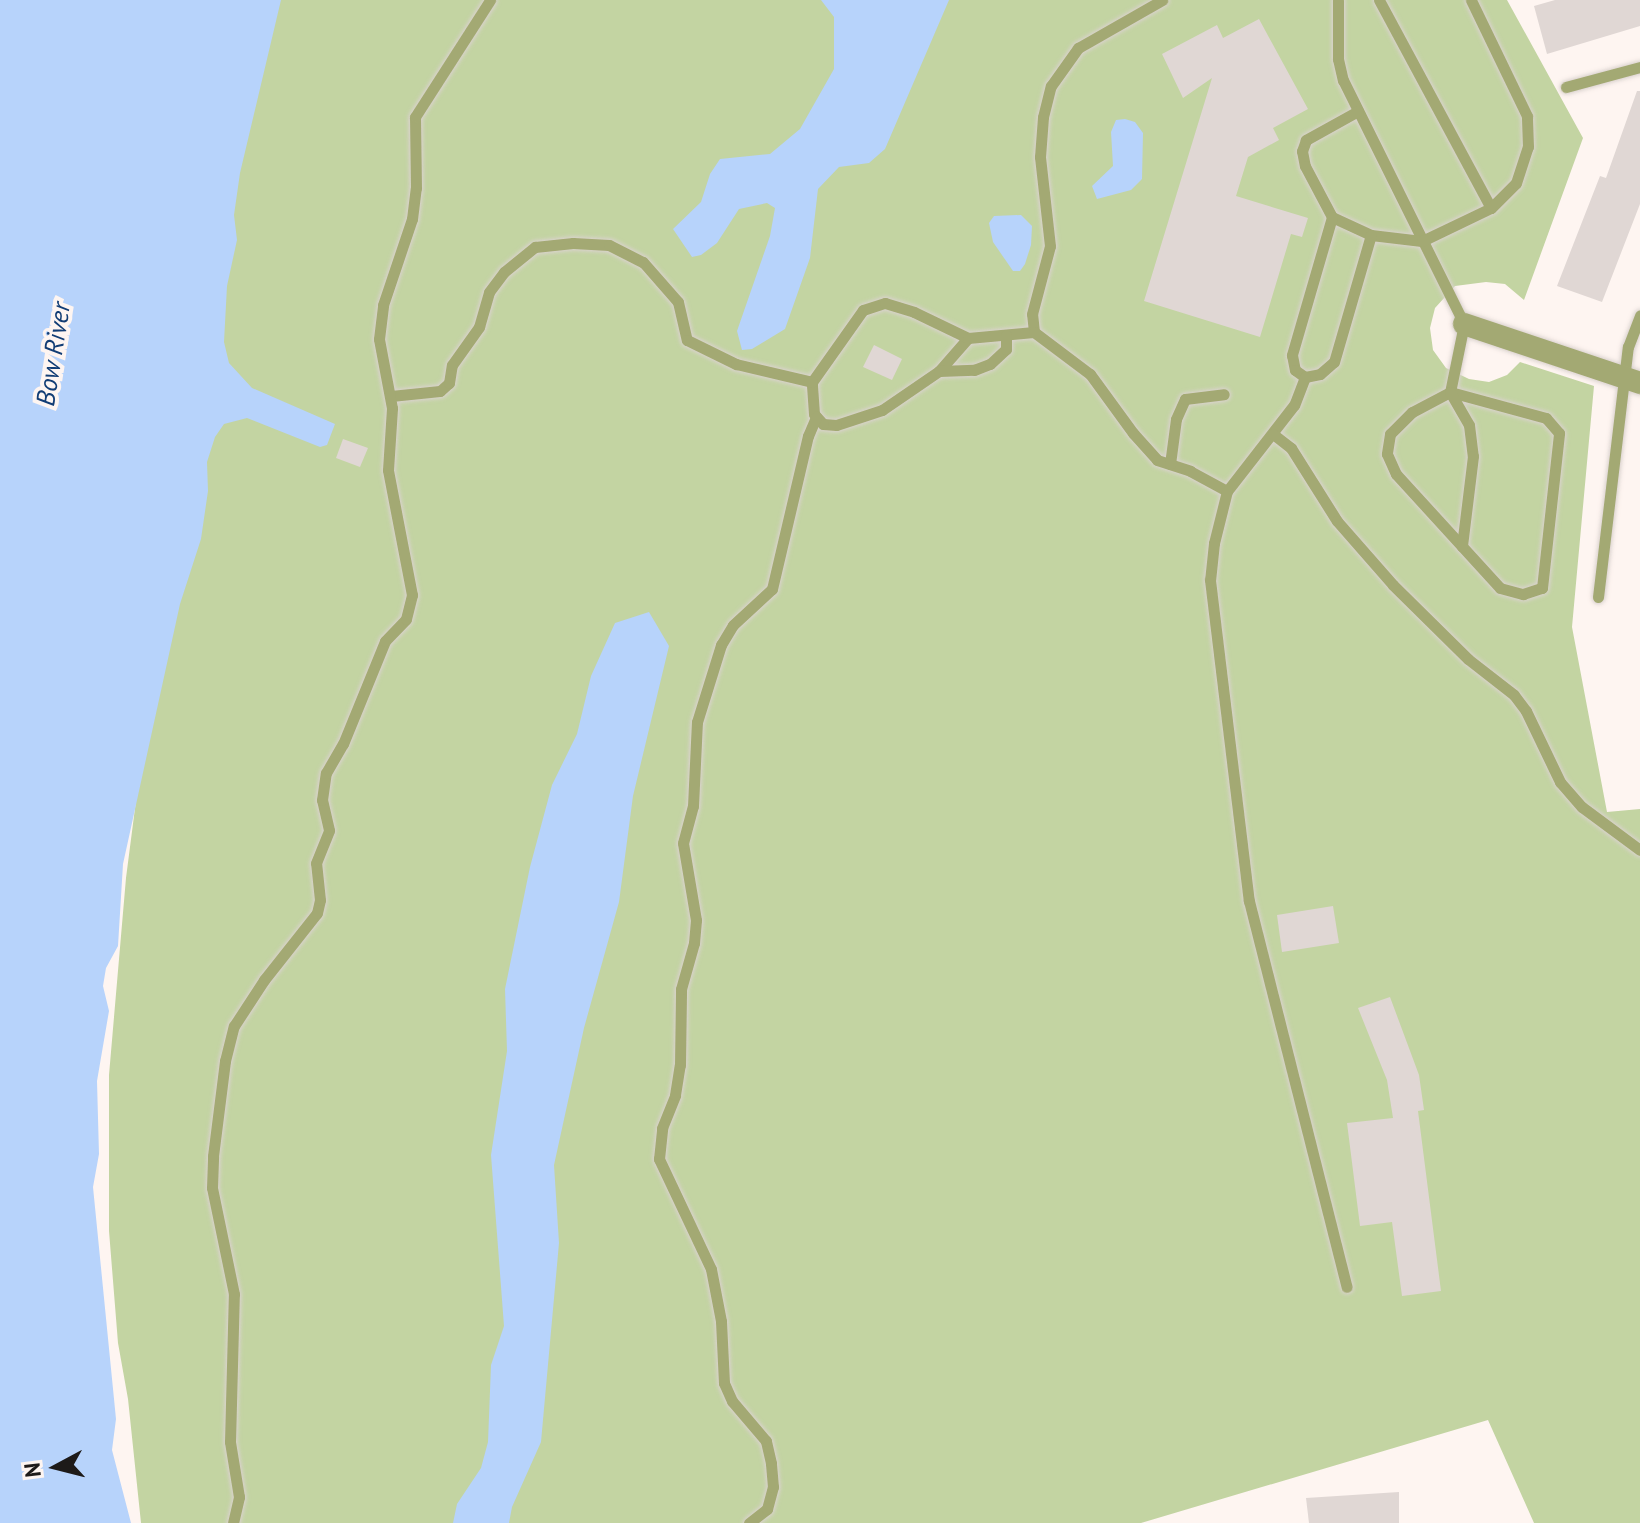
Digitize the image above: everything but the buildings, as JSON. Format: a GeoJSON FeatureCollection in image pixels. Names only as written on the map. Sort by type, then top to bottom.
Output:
{"type":"FeatureCollection","features":[{"type":"Feature","properties":{"kind":"street"},"geometry":{"type":"LineString","coordinates":[[1464,324],[1632,380]]}},
{"type":"Feature","properties":{"kind":"lane"},"geometry":{"type":"LineString","coordinates":[[233,1523],[239,1497],[230,1442],[234,1294],[212,1188],[225,1061],[234,1026],[272,969],[317,913],[320,900],[316,863],[329,830],[322,788],[385,641],[406,619],[412,595],[388,470],[391,396],[379,339],[383,305],[412,219],[416,188],[415,117],[490,0]]}},
{"type":"Feature","properties":{"kind":"lane"},"geometry":{"type":"LineString","coordinates":[[1034,332],[1032,314],[1050,246],[1040,157],[1043,117],[1051,86],[1078,48],[1162,0]]}},
{"type":"Feature","properties":{"kind":"lane"},"geometry":{"type":"LineString","coordinates":[[1338,0],[1338,59],[1358,111],[1464,324],[1450,392],[1469,425],[1473,456],[1462,546]]}},
{"type":"Feature","properties":{"kind":"lane"},"geometry":{"type":"LineString","coordinates":[[1379,0],[1491,208]]}},
{"type":"Feature","properties":{"kind":"lane"},"geometry":{"type":"LineString","coordinates":[[1358,111],[1306,140],[1302,151],[1305,166],[1332,217],[1371,235],[1422,241],[1491,208],[1516,183],[1528,147],[1527,116],[1471,0]]}},
{"type":"Feature","properties":{"kind":"lane"},"geometry":{"type":"LineString","coordinates":[[1566,87],[1640,67]]}},
{"type":"Feature","properties":{"kind":"lane"},"geometry":{"type":"LineString","coordinates":[[1332,217],[1292,355],[1295,370],[1305,377],[1320,374],[1334,362],[1371,235]]}},
{"type":"Feature","properties":{"kind":"lane"},"geometry":{"type":"LineString","coordinates":[[391,396],[440,391],[449,383],[452,365],[479,327],[489,292],[504,272],[535,247],[573,243],[609,245],[643,262],[678,302],[687,340],[736,364],[812,382]]}},
{"type":"Feature","properties":{"kind":"lane"},"geometry":{"type":"LineString","coordinates":[[968,338],[939,371],[882,410],[836,425],[823,424],[816,417],[811,398],[812,382],[863,310],[885,303],[914,312],[968,338],[1034,332],[1090,374],[1157,460],[1227,491]]}},
{"type":"Feature","properties":{"kind":"lane"},"geometry":{"type":"LineString","coordinates":[[1598,597],[1632,380],[1628,347],[1640,315]]}},
{"type":"Feature","properties":{"kind":"lane"},"geometry":{"type":"LineString","coordinates":[[939,371],[974,370],[990,364],[1006,349],[1006,335]]}},
{"type":"Feature","properties":{"kind":"lane"},"geometry":{"type":"LineString","coordinates":[[1305,377],[1294,405],[1227,491],[1214,543],[1210,580],[1249,901],[1347,1287]]}},
{"type":"Feature","properties":{"kind":"lane"},"geometry":{"type":"LineString","coordinates":[[1450,392],[1546,418],[1559,433],[1542,588],[1523,594],[1500,588],[1396,474],[1387,454],[1390,434],[1412,412],[1450,392]]}},
{"type":"Feature","properties":{"kind":"lane"},"geometry":{"type":"LineString","coordinates":[[1170,464],[1176,419],[1185,399],[1224,394]]}},
{"type":"Feature","properties":{"kind":"lane"},"geometry":{"type":"LineString","coordinates":[[749,1523],[767,1509],[773,1487],[766,1441],[732,1401],[724,1383],[721,1321],[711,1269],[659,1159],[662,1128],[675,1095],[680,1065],[681,989],[694,943],[696,920],[683,843],[693,806],[697,722],[721,645],[733,625],[772,589],[808,436],[816,417]]}},
{"type":"Feature","properties":{"kind":"lane"},"geometry":{"type":"LineString","coordinates":[[1273,434],[1291,448],[1337,521],[1393,585],[1468,659],[1496,677],[1514,695],[1526,711],[1560,782],[1582,807],[1640,850]]}},
{"type":"Feature","properties":{"kind":"green space"},"geometry":{"type":"Polygon","coordinates":[[[247,0],[1507,0],[1583,138],[1524,300],[1505,284],[1486,282],[1455,286],[1435,308],[1430,328],[1433,350],[1446,368],[1469,379],[1489,382],[1507,375],[1520,362],[1594,386],[1572,627],[1607,812],[1640,809],[1640,1523],[1534,1523],[1488,1420],[1141,1523],[141,1523],[128,1399],[118,1343],[109,1231],[109,1075],[126,878],[219,157],[247,0]]]}},
{"type":"Feature","properties":{"kind":"water","name":"Bow River"},"geometry":{"type":"Polygon","coordinates":[[[0,0],[281,0],[240,173],[234,215],[237,240],[227,286],[224,342],[229,363],[252,388],[335,424],[327,445],[320,447],[247,418],[224,424],[215,437],[207,462],[208,491],[201,539],[180,604],[123,864],[118,946],[106,968],[103,986],[109,1011],[97,1081],[99,1154],[93,1187],[116,1419],[112,1450],[131,1523],[0,1523],[0,0]]]}},
{"type":"Feature","properties":{"kind":"water"},"geometry":{"type":"Polygon","coordinates":[[[821,0],[949,0],[885,149],[869,163],[839,167],[818,189],[810,258],[785,329],[752,349],[742,350],[737,331],[770,236],[775,208],[767,203],[739,209],[717,243],[701,255],[692,257],[673,229],[701,202],[710,174],[720,159],[770,154],[800,129],[834,69],[834,17],[821,0]]]}},
{"type":"Feature","properties":{"kind":"water"},"geometry":{"type":"Polygon","coordinates":[[[1116,120],[1135,122],[1143,133],[1142,179],[1131,190],[1097,199],[1092,186],[1113,166],[1111,132],[1116,120]]]}},
{"type":"Feature","properties":{"kind":"water"},"geometry":{"type":"Polygon","coordinates":[[[1021,215],[1032,226],[1031,245],[1025,264],[1020,271],[1013,271],[993,242],[989,223],[994,216],[1021,215]]]}},
{"type":"Feature","properties":{"kind":"water"},"geometry":{"type":"Polygon","coordinates":[[[649,612],[669,646],[633,796],[619,902],[584,1028],[554,1165],[559,1243],[541,1442],[512,1507],[509,1523],[453,1523],[457,1504],[481,1468],[488,1442],[491,1365],[504,1326],[491,1155],[507,1051],[505,989],[530,867],[552,785],[577,734],[591,676],[615,623],[649,612]]]}}]}
